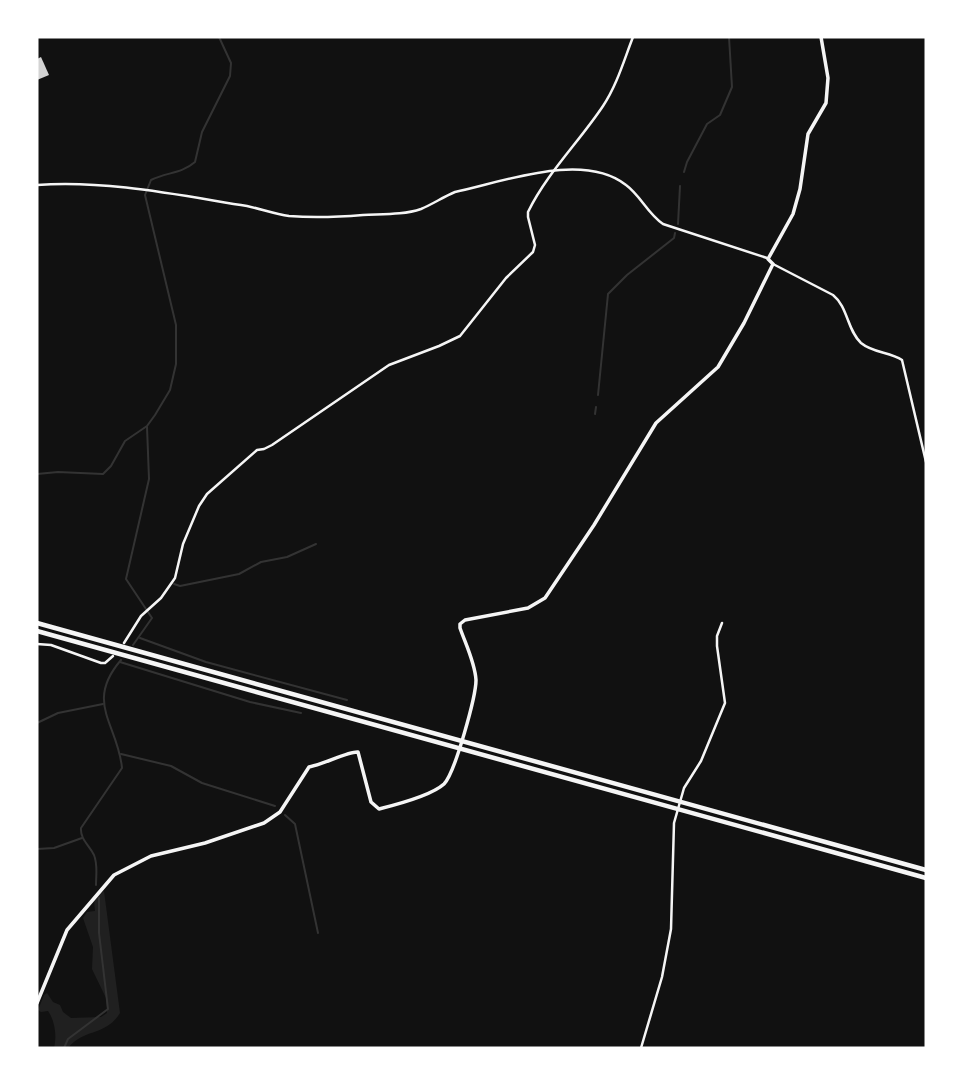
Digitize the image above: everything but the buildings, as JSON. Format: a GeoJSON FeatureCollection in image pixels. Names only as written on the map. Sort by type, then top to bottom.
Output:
{"type":"FeatureCollection","features":[{"type":"Feature","properties":{"kind":"highway"},"geometry":{"type":"LineString","coordinates":[[37,623],[926,870]]}},
{"type":"Feature","properties":{"kind":"highway"},"geometry":{"type":"LineString","coordinates":[[37,631],[926,878]]}},
{"type":"Feature","properties":{"kind":"street"},"geometry":{"type":"LineString","coordinates":[[124,643],[145,612],[161,598],[175,578],[183,544],[207,494],[257,450],[272,444],[389,365],[460,335],[506,278],[533,252],[535,245],[528,212],[549,177],[612,90],[633,37]]}},
{"type":"Feature","properties":{"kind":"street"},"geometry":{"type":"LineString","coordinates":[[768,259],[793,215],[800,189],[808,134],[826,103],[828,78],[821,37]]}},
{"type":"Feature","properties":{"kind":"street"},"geometry":{"type":"LineString","coordinates":[[37,185],[74,182],[93,186],[138,188],[260,208],[285,215],[379,215],[420,209],[454,192],[557,169],[608,175],[625,184],[652,216],[663,224],[768,259],[784,272],[833,295],[860,342],[868,348],[902,360],[926,462]]}},
{"type":"Feature","properties":{"kind":"street"},"geometry":{"type":"LineString","coordinates":[[37,1003],[67,930],[122,869],[151,856],[205,843],[264,823],[280,811],[309,767],[327,763],[352,751],[360,754],[371,802],[379,809],[439,787],[450,776],[476,689],[476,678],[460,628],[461,622],[528,608],[545,597],[656,423],[718,367],[744,323],[773,264]]}},
{"type":"Feature","properties":{"kind":"street"},"geometry":{"type":"LineString","coordinates":[[641,1048],[662,977],[671,929],[674,823],[684,788],[701,761],[724,708],[725,695],[717,646],[717,636],[722,623]]}},
{"type":"Feature","properties":{"kind":"street"},"geometry":{"type":"LineString","coordinates":[[37,644],[51,645],[101,663],[113,656]]}},
{"type":"Feature","properties":{"kind":"shaded area"},"geometry":{"type":"Polygon","coordinates":[[[104,891],[120,1013],[108,1026],[81,1037],[68,1048],[54,1048],[52,1019],[48,1011],[38,1010],[47,993],[71,1018],[101,1017],[107,1013],[106,998],[92,969],[93,947],[83,918],[87,912],[95,911],[94,900],[104,891]]]}},
{"type":"Feature","properties":{"kind":"waterway"},"geometry":{"type":"LineString","coordinates":[[37,474],[103,474],[111,466],[125,441],[147,426],[170,390],[176,364],[176,325],[145,195],[151,180],[184,169],[195,162],[202,132],[230,76],[231,63],[219,37]]}},
{"type":"Feature","properties":{"kind":"waterway"},"geometry":{"type":"LineString","coordinates":[[684,172],[707,124],[720,115],[732,87],[729,37]]}},
{"type":"Feature","properties":{"kind":"waterway"},"geometry":{"type":"LineString","coordinates":[[678,224],[680,186]]}},
{"type":"Feature","properties":{"kind":"waterway"},"geometry":{"type":"LineString","coordinates":[[598,395],[608,294],[627,275],[674,238],[675,233]]}},
{"type":"Feature","properties":{"kind":"waterway"},"geometry":{"type":"LineString","coordinates":[[595,414],[596,407]]}},
{"type":"Feature","properties":{"kind":"waterway"},"geometry":{"type":"LineString","coordinates":[[133,645],[152,618],[126,579],[149,479],[147,427]]}},
{"type":"Feature","properties":{"kind":"waterway"},"geometry":{"type":"LineString","coordinates":[[174,584],[180,586],[239,574],[261,562],[287,557],[316,544]]}},
{"type":"Feature","properties":{"kind":"waterway"},"geometry":{"type":"LineString","coordinates":[[140,638],[206,662],[347,700]]}},
{"type":"Feature","properties":{"kind":"waterway"},"geometry":{"type":"LineString","coordinates":[[96,885],[95,859],[83,839],[81,828],[122,768],[104,701],[110,675],[121,660]]}},
{"type":"Feature","properties":{"kind":"waterway"},"geometry":{"type":"LineString","coordinates":[[120,662],[250,702],[301,713]]}},
{"type":"Feature","properties":{"kind":"waterway"},"geometry":{"type":"LineString","coordinates":[[37,723],[58,713],[103,704]]}},
{"type":"Feature","properties":{"kind":"waterway"},"geometry":{"type":"LineString","coordinates":[[121,754],[171,766],[202,783],[275,806]]}},
{"type":"Feature","properties":{"kind":"waterway"},"geometry":{"type":"LineString","coordinates":[[285,815],[295,824],[318,933]]}},
{"type":"Feature","properties":{"kind":"waterway"},"geometry":{"type":"LineString","coordinates":[[37,849],[54,848],[82,838]]}},
{"type":"Feature","properties":{"kind":"waterway"},"geometry":{"type":"LineString","coordinates":[[64,1048],[68,1039],[108,1009],[99,933],[99,898]]}}]}
